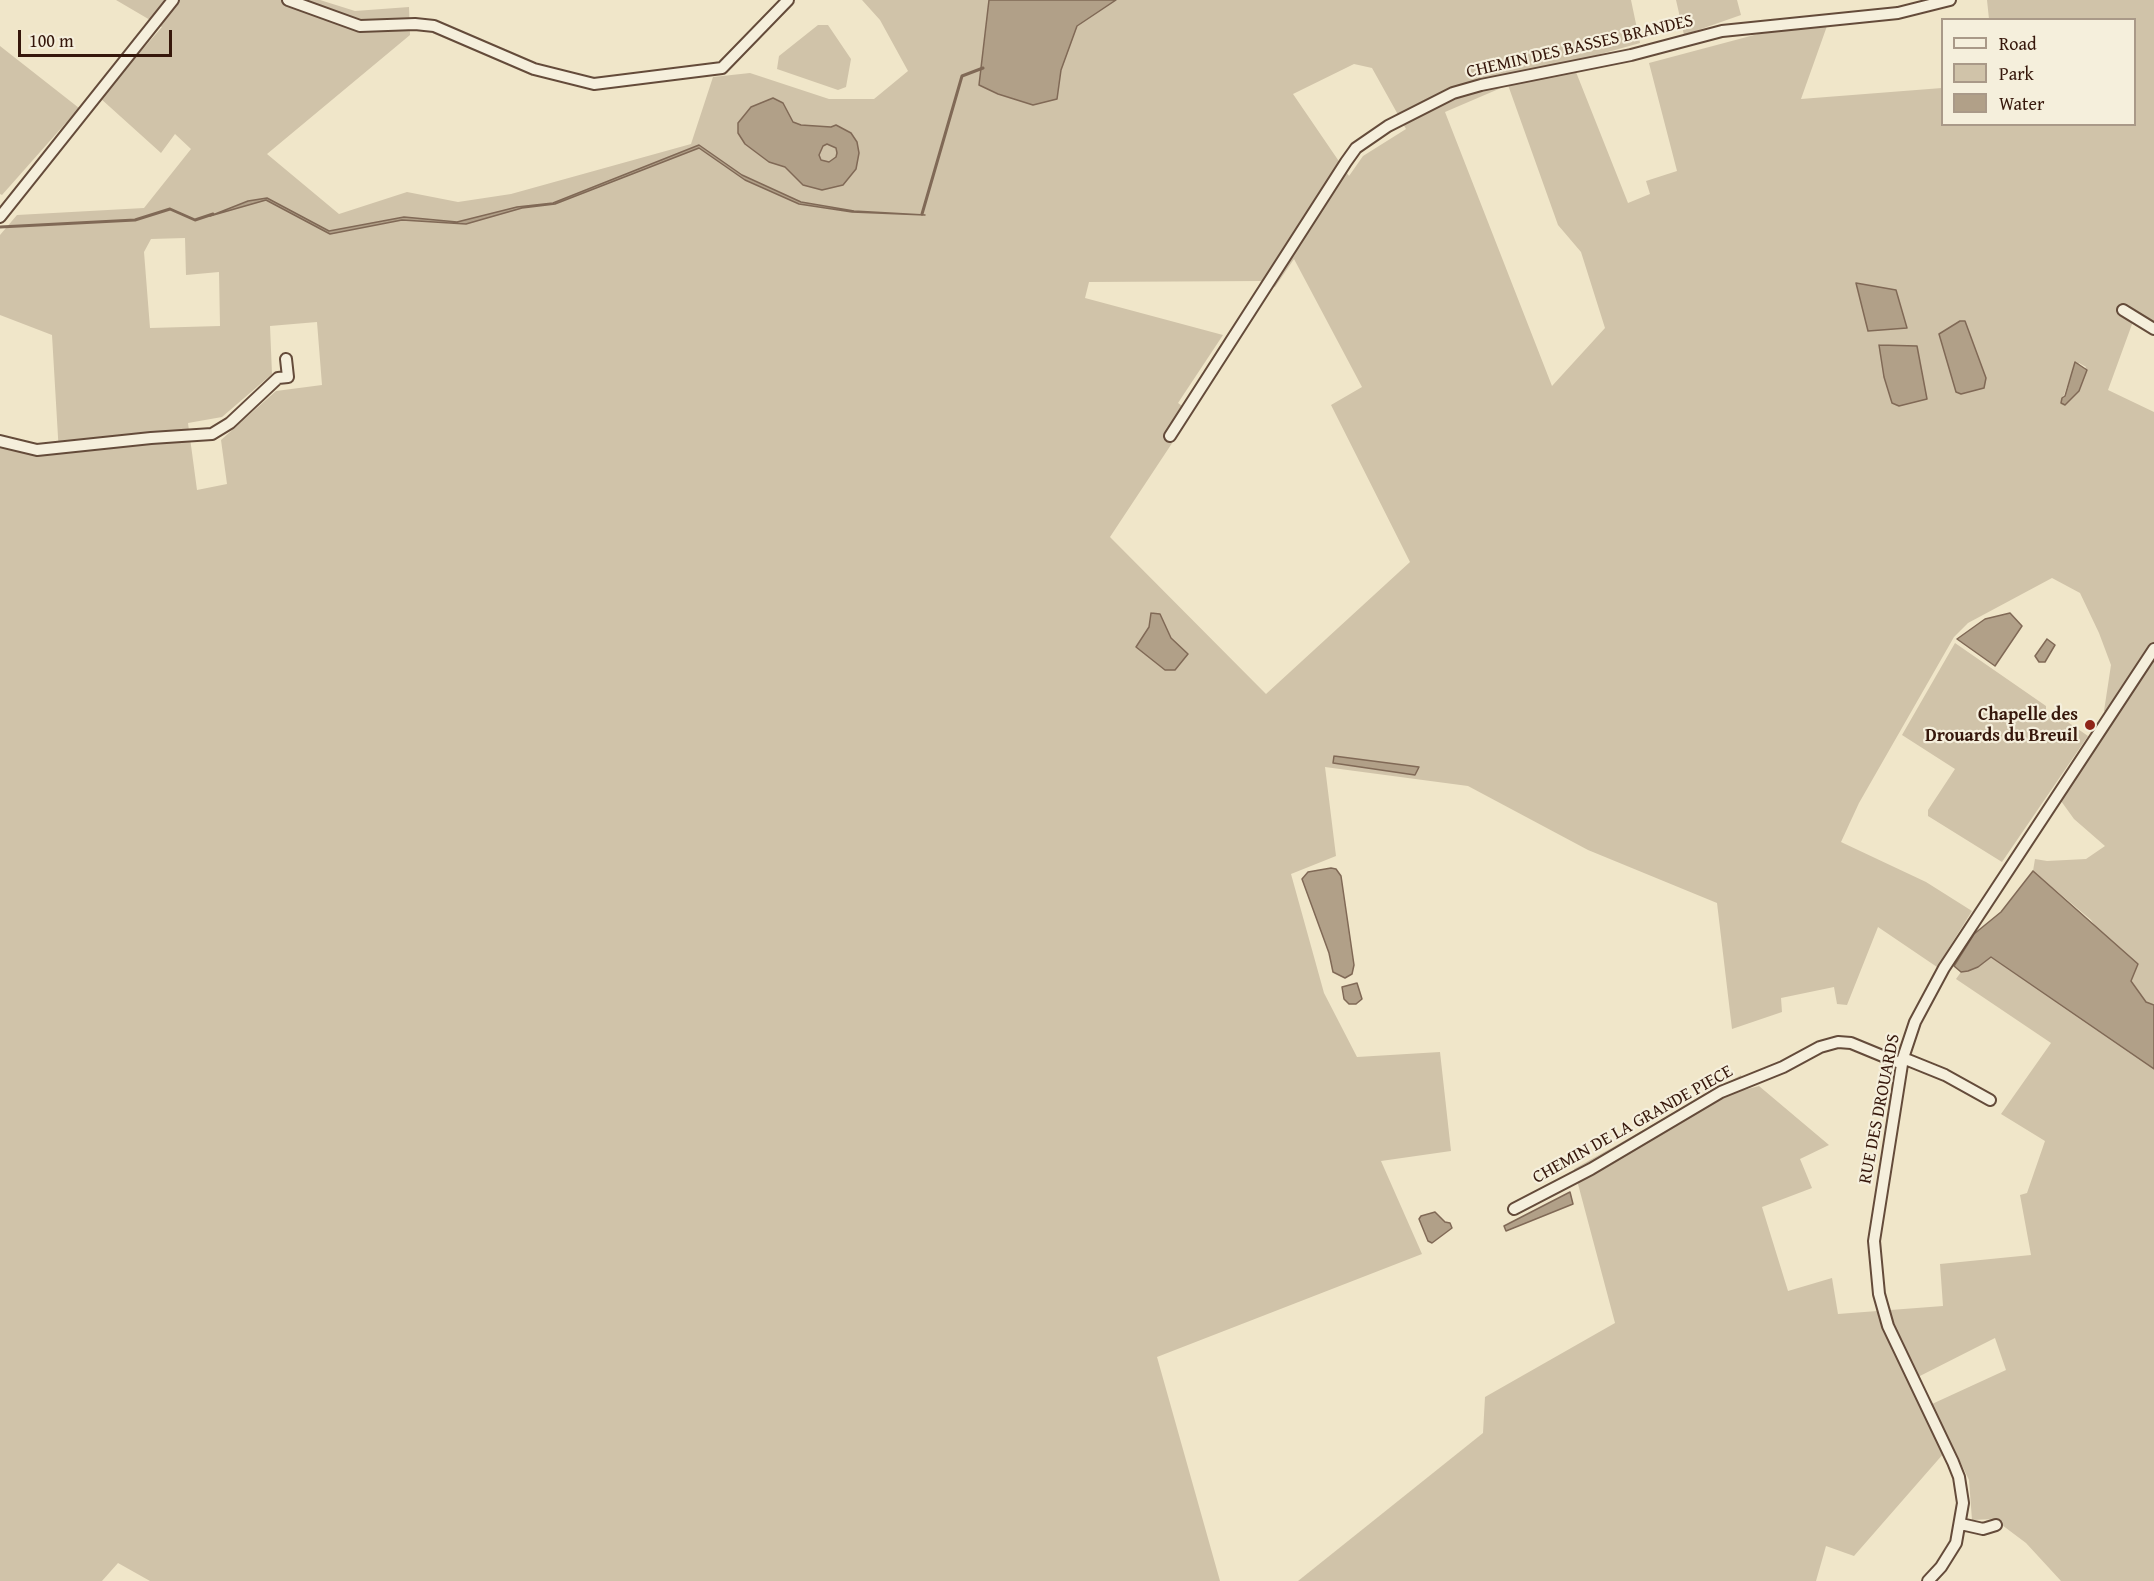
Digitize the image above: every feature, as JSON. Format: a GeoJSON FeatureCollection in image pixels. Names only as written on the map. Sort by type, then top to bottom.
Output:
{"type":"FeatureCollection","features":[{"type":"Feature","properties":{"kind":"street"},"geometry":{"type":"LineString","coordinates":[[2,214],[173,0]]}},
{"type":"Feature","properties":{"kind":"street"},"geometry":{"type":"LineString","coordinates":[[288,0],[360,26],[415,24],[434,26],[534,69],[594,84],[722,68],[788,0]]}},
{"type":"Feature","properties":{"kind":"street","name":"CHEMIN DES BASSES BRANDES"},"geometry":{"type":"LineString","coordinates":[[1170,436],[1346,162],[1356,148],[1388,126],[1453,93],[1481,84],[1631,56],[1722,31],[1898,13],[1950,0]]}},
{"type":"Feature","properties":{"kind":"street"},"geometry":{"type":"LineString","coordinates":[[2122,310],[2154,329]]}},
{"type":"Feature","properties":{"kind":"street"},"geometry":{"type":"LineString","coordinates":[[0,441],[37,450],[212,434],[230,423],[278,378],[288,377],[286,358]]}},
{"type":"Feature","properties":{"kind":"street","name":"RUE DES DROUARDS"},"geometry":{"type":"LineString","coordinates":[[1928,1581],[1950,1554],[1961,1524],[1963,1503],[1959,1477],[1888,1326],[1879,1294],[1875,1241],[1903,1061],[1915,1022],[1944,968],[2154,649]]}},
{"type":"Feature","properties":{"kind":"street","name":"CHEMIN DE LA GRANDE PIECE"},"geometry":{"type":"LineString","coordinates":[[1514,1209],[1591,1169],[1721,1092],[1783,1067],[1820,1047],[1838,1042],[1851,1043],[1946,1075],[1990,1100]]}},
{"type":"Feature","properties":{"kind":"street"},"geometry":{"type":"LineString","coordinates":[[1961,1524],[1983,1529],[1996,1525]]}},
{"type":"Feature","properties":{"kind":"green space"},"geometry":{"type":"Polygon","coordinates":[[[116,0],[320,0],[355,11],[409,7],[410,35],[267,154],[339,214],[407,192],[458,202],[511,194],[691,144],[713,77],[750,73],[829,99],[874,99],[908,71],[880,20],[862,0],[989,0],[979,85],[1057,99],[1061,70],[1077,25],[1116,0],[1631,0],[1640,43],[1572,62],[1628,203],[1650,194],[1646,181],[1677,171],[1649,63],[1758,34],[1827,26],[1801,99],[1941,88],[1941,126],[2136,126],[2136,18],[1989,18],[1987,0],[2154,0],[2154,325],[2135,316],[2108,390],[2154,412],[2154,1005],[2146,1002],[2091,920],[2033,871],[2035,859],[2047,861],[2086,859],[2105,846],[2074,819],[2061,801],[2114,719],[2104,711],[2111,665],[2099,633],[2080,593],[2052,578],[1968,623],[1954,637],[1859,803],[1841,842],[1926,882],[1972,911],[1937,967],[1878,927],[1847,1005],[1837,1004],[1834,987],[1781,998],[1782,1012],[1732,1029],[1717,903],[1588,850],[1468,786],[1325,767],[1336,856],[1291,874],[1324,993],[1357,1057],[1440,1052],[1451,1151],[1381,1161],[1422,1254],[1157,1357],[1220,1581],[150,1581],[118,1563],[102,1581],[0,1581],[0,445],[38,454],[59,454],[52,335],[0,315],[0,235],[17,215],[144,208],[191,149],[175,134],[161,153],[100,98],[162,27],[116,0]],[[1354,64],[1293,94],[1349,176],[1363,156],[1406,129],[1372,68],[1354,64]],[[1508,85],[1445,112],[1552,386],[1605,328],[1581,252],[1558,225],[1508,85]],[[185,238],[151,239],[144,252],[150,328],[220,326],[219,272],[186,275],[185,238]],[[1294,259],[1275,287],[1260,281],[1089,282],[1085,298],[1223,335],[1178,403],[1192,413],[1110,537],[1266,694],[1410,562],[1331,405],[1362,387],[1294,259]],[[317,322],[270,326],[272,374],[222,417],[188,423],[197,490],[227,484],[221,440],[276,391],[322,385],[317,322]],[[2079,363],[2070,378],[2061,403],[2086,367],[2079,363]]]}},
{"type":"Feature","properties":{"kind":"green space"},"geometry":{"type":"Polygon","coordinates":[[[1676,0],[1737,0],[1741,15],[1684,35],[1676,0]]]}},
{"type":"Feature","properties":{"kind":"green space"},"geometry":{"type":"Polygon","coordinates":[[[818,25],[828,25],[851,59],[846,87],[838,90],[777,69],[779,56],[818,25]]]}},
{"type":"Feature","properties":{"kind":"green space"},"geometry":{"type":"Polygon","coordinates":[[[0,46],[79,108],[2,195],[0,194],[0,46]]]}},
{"type":"Feature","properties":{"kind":"green space"},"geometry":{"type":"Polygon","coordinates":[[[1955,643],[2046,706],[2046,712],[2054,718],[2059,716],[2088,736],[2002,862],[1928,816],[1928,810],[1955,769],[1902,735],[1955,643]]]}},
{"type":"Feature","properties":{"kind":"green space"},"geometry":{"type":"Polygon","coordinates":[[[1991,957],[2154,1069],[2154,1581],[2061,1581],[2026,1543],[1994,1519],[1972,1520],[1969,1480],[1932,1404],[2006,1370],[1995,1338],[1908,1382],[1944,1453],[1854,1556],[1826,1546],[1816,1581],[1298,1581],[1483,1433],[1485,1397],[1615,1323],[1574,1169],[1741,1075],[1744,1090],[1759,1086],[1829,1145],[1800,1159],[1812,1188],[1762,1207],[1788,1291],[1832,1278],[1838,1314],[1943,1306],[1940,1264],[2031,1255],[2020,1195],[2027,1193],[2045,1141],[2001,1114],[2051,1043],[1956,979],[1961,972],[1978,967],[1991,957]]]}},
{"type":"Feature","properties":{"kind":"water"},"geometry":{"type":"Polygon","coordinates":[[[989,0],[1116,0],[1077,26],[1061,70],[1057,99],[1033,105],[998,94],[979,85],[989,0]]]}},
{"type":"Feature","properties":{"kind":"water"},"geometry":{"type":"Polygon","coordinates":[[[773,98],[783,103],[793,122],[801,125],[831,127],[836,125],[851,133],[857,142],[859,153],[856,169],[843,185],[822,190],[803,185],[785,167],[769,162],[745,144],[738,133],[738,123],[751,107],[773,98]],[[827,144],[823,146],[819,155],[821,160],[829,162],[836,157],[836,148],[827,144]]]}},
{"type":"Feature","properties":{"kind":"water"},"geometry":{"type":"Polygon","coordinates":[[[699,145],[742,175],[801,202],[854,211],[925,215],[852,212],[799,204],[745,180],[699,148],[555,204],[522,208],[466,224],[402,220],[330,234],[266,200],[210,216],[248,201],[267,198],[329,231],[404,217],[457,222],[517,207],[553,203],[699,145]]]}},
{"type":"Feature","properties":{"kind":"water"},"geometry":{"type":"Polygon","coordinates":[[[1856,283],[1896,290],[1907,328],[1868,331],[1856,283]]]}},
{"type":"Feature","properties":{"kind":"water"},"geometry":{"type":"Polygon","coordinates":[[[1960,321],[1965,321],[1986,378],[1984,388],[1961,394],[1956,392],[1939,334],[1960,321]]]}},
{"type":"Feature","properties":{"kind":"water"},"geometry":{"type":"Polygon","coordinates":[[[1879,345],[1917,346],[1927,399],[1899,406],[1892,403],[1884,377],[1879,345]]]}},
{"type":"Feature","properties":{"kind":"water"},"geometry":{"type":"Polygon","coordinates":[[[2075,362],[2087,370],[2079,391],[2065,405],[2061,403],[2062,398],[2065,396],[2075,362]]]}},
{"type":"Feature","properties":{"kind":"water"},"geometry":{"type":"Polygon","coordinates":[[[1151,613],[1160,614],[1171,638],[1188,654],[1175,670],[1165,670],[1136,647],[1149,627],[1151,613]]]}},
{"type":"Feature","properties":{"kind":"water"},"geometry":{"type":"Polygon","coordinates":[[[2010,613],[2022,626],[1995,666],[1957,639],[1985,619],[2010,613]]]}},
{"type":"Feature","properties":{"kind":"water"},"geometry":{"type":"Polygon","coordinates":[[[2047,639],[2055,645],[2045,662],[2039,662],[2035,656],[2047,639]]]}},
{"type":"Feature","properties":{"kind":"water"},"geometry":{"type":"Polygon","coordinates":[[[1334,756],[1419,767],[1415,775],[1333,763],[1334,756]]]}},
{"type":"Feature","properties":{"kind":"water"},"geometry":{"type":"Polygon","coordinates":[[[1336,869],[1341,876],[1354,965],[1352,974],[1345,978],[1333,972],[1329,953],[1302,879],[1308,872],[1336,869]]]}},
{"type":"Feature","properties":{"kind":"water"},"geometry":{"type":"Polygon","coordinates":[[[2033,871],[2138,964],[2131,981],[2146,1002],[2154,1005],[2154,1069],[1991,957],[1968,971],[1961,972],[1954,966],[1974,934],[2001,912],[2033,871]]]}},
{"type":"Feature","properties":{"kind":"water"},"geometry":{"type":"Polygon","coordinates":[[[1357,983],[1362,999],[1356,1004],[1349,1004],[1344,999],[1342,987],[1357,983]]]}},
{"type":"Feature","properties":{"kind":"water"},"geometry":{"type":"Polygon","coordinates":[[[1570,1192],[1573,1204],[1506,1231],[1504,1226],[1570,1192]]]}},
{"type":"Feature","properties":{"kind":"water"},"geometry":{"type":"Polygon","coordinates":[[[1435,1212],[1445,1222],[1450,1223],[1452,1228],[1432,1243],[1428,1241],[1419,1219],[1421,1216],[1435,1212]]]}},
{"type":"Feature","properties":{"kind":"waterway"},"geometry":{"type":"LineString","coordinates":[[922,214],[962,76],[983,68]]}},
{"type":"Feature","properties":{"kind":"waterway"},"geometry":{"type":"LineString","coordinates":[[0,227],[135,220],[170,209],[195,220],[213,214]]}},
{"type":"Feature","properties":{"kind":"place","name":"Chapelle des Drouards du Breuil"},"geometry":{"type":"Point","coordinates":[2090,725]}}]}
